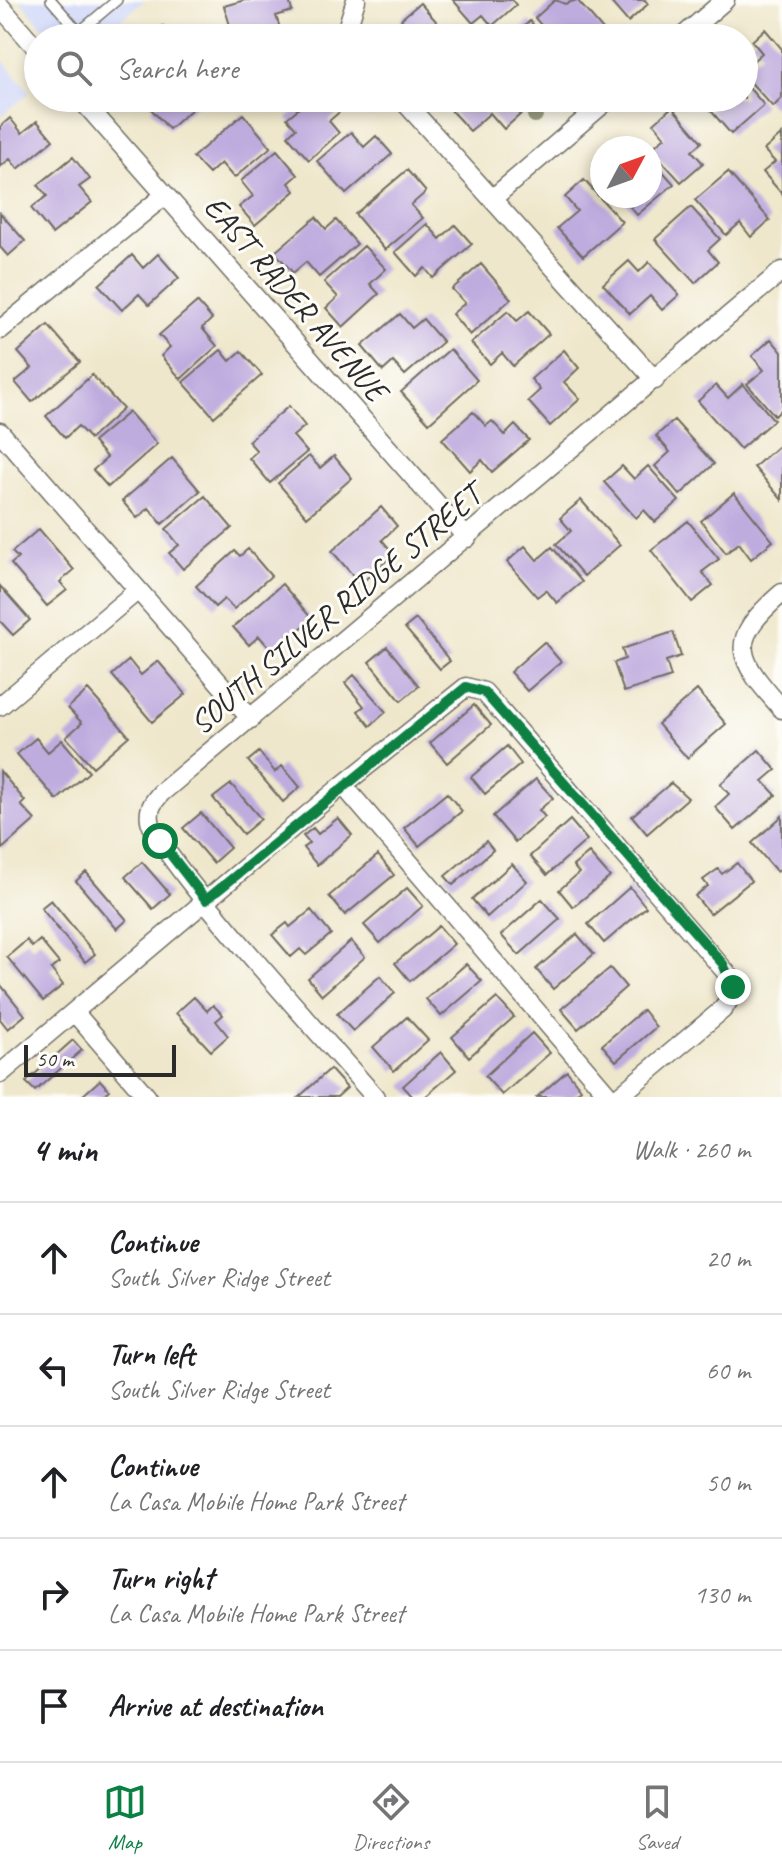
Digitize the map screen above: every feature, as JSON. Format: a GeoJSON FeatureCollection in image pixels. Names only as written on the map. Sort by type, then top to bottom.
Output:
{"type":"FeatureCollection","features":[{"type":"Feature","properties":{"kind":"street"},"geometry":{"type":"LineString","coordinates":[[697,24],[725,0]]}},
{"type":"Feature","properties":{"kind":"street"},"geometry":{"type":"LineString","coordinates":[[352,24],[353,4]]}},
{"type":"Feature","properties":{"kind":"street"},"geometry":{"type":"LineString","coordinates":[[0,6],[24,34]]}},
{"type":"Feature","properties":{"kind":"street","name":"EAST RADER AVENUE"},"geometry":{"type":"LineString","coordinates":[[92,112],[467,538]]}},
{"type":"Feature","properties":{"kind":"street"},"geometry":{"type":"LineString","coordinates":[[414,112],[655,380]]}},
{"type":"Feature","properties":{"kind":"street"},"geometry":{"type":"LineString","coordinates":[[492,199],[594,112]]}},
{"type":"Feature","properties":{"kind":"street"},"geometry":{"type":"LineString","coordinates":[[0,330],[165,195]]}},
{"type":"Feature","properties":{"kind":"street","name":"SOUTH SILVER RIDGE STREET"},"geometry":{"type":"LineString","coordinates":[[206,900],[160,841],[150,821],[151,805],[782,271]]}},
{"type":"Feature","properties":{"kind":"street"},"geometry":{"type":"LineString","coordinates":[[0,432],[251,719]]}},
{"type":"Feature","properties":{"kind":"street"},"geometry":{"type":"LineString","coordinates":[[0,706],[138,590]]}},
{"type":"Feature","properties":{"kind":"street"},"geometry":{"type":"LineString","coordinates":[[782,593],[749,627],[743,636],[742,651],[754,678],[782,709]]}},
{"type":"Feature","properties":{"kind":"street"},"geometry":{"type":"LineString","coordinates":[[0,1074],[343,785],[466,687],[484,692],[731,978],[733,987],[729,1001],[722,1010],[618,1097]]}},
{"type":"Feature","properties":{"kind":"street"},"geometry":{"type":"LineString","coordinates":[[343,785],[610,1097]]}},
{"type":"Feature","properties":{"kind":"street"},"geometry":{"type":"LineString","coordinates":[[206,900],[375,1097]]}},
{"type":"Feature","properties":{"kind":"street"},"geometry":{"type":"LineString","coordinates":[[75,1013],[147,1097]]}},
{"type":"Feature","properties":{"kind":"lane"},"geometry":{"type":"LineString","coordinates":[[51,0],[67,24]]}},
{"type":"Feature","properties":{"kind":"lane"},"geometry":{"type":"LineString","coordinates":[[88,24],[117,0]]}},
{"type":"Feature","properties":{"kind":"shaded area"},"geometry":{"type":"Polygon","coordinates":[[[20,0],[145,0],[116,24],[40,24],[20,0]]]}},
{"type":"Feature","properties":{"kind":"shaded area"},"geometry":{"type":"Polygon","coordinates":[[[0,57],[24,85],[24,97],[0,117],[0,57]]]}},
{"type":"Feature","properties":{"kind":"building"},"geometry":{"type":"Polygon","coordinates":[[[245,0],[289,0],[292,11],[276,16],[279,24],[230,24],[224,6],[245,0]]]}},
{"type":"Feature","properties":{"kind":"building"},"geometry":{"type":"Polygon","coordinates":[[[453,0],[512,0],[516,5],[494,24],[490,24],[483,15],[473,23],[453,0]]]}},
{"type":"Feature","properties":{"kind":"building"},"geometry":{"type":"Polygon","coordinates":[[[555,0],[565,4],[577,0],[598,24],[540,24],[535,18],[555,0]]]}},
{"type":"Feature","properties":{"kind":"building"},"geometry":{"type":"Polygon","coordinates":[[[609,0],[645,0],[648,4],[628,22],[609,0]]]}},
{"type":"Feature","properties":{"kind":"building"},"geometry":{"type":"Polygon","coordinates":[[[420,3],[439,24],[405,24],[401,19],[420,3]]]}},
{"type":"Feature","properties":{"kind":"building"},"geometry":{"type":"Polygon","coordinates":[[[765,29],[782,49],[782,98],[773,107],[758,90],[758,57],[762,53],[758,48],[758,35],[765,29]]]}},
{"type":"Feature","properties":{"kind":"building"},"geometry":{"type":"Polygon","coordinates":[[[154,112],[189,112],[169,129],[154,112]]]}},
{"type":"Feature","properties":{"kind":"building"},"geometry":{"type":"Polygon","coordinates":[[[294,112],[339,112],[329,121],[339,133],[309,160],[288,136],[296,128],[287,118],[294,112]]]}},
{"type":"Feature","properties":{"kind":"building"},"geometry":{"type":"Polygon","coordinates":[[[452,112],[519,112],[521,114],[504,129],[490,113],[470,131],[452,112]]]}},
{"type":"Feature","properties":{"kind":"building"},"geometry":{"type":"Polygon","coordinates":[[[666,112],[676,112],[702,142],[692,151],[703,163],[681,182],[662,161],[662,140],[665,137],[654,123],[666,112]]]}},
{"type":"Feature","properties":{"kind":"building"},"geometry":{"type":"Polygon","coordinates":[[[712,112],[756,112],[731,134],[712,112]]]}},
{"type":"Feature","properties":{"kind":"building"},"geometry":{"type":"Polygon","coordinates":[[[243,114],[271,147],[234,178],[221,163],[209,174],[193,157],[243,114]]]}},
{"type":"Feature","properties":{"kind":"building"},"geometry":{"type":"Polygon","coordinates":[[[10,118],[22,133],[37,121],[53,140],[18,169],[10,159],[0,167],[0,127],[10,118]]]}},
{"type":"Feature","properties":{"kind":"building"},"geometry":{"type":"Polygon","coordinates":[[[351,132],[364,147],[376,136],[392,154],[346,194],[317,161],[351,132]]]}},
{"type":"Feature","properties":{"kind":"building"},"geometry":{"type":"Polygon","coordinates":[[[782,134],[782,194],[763,172],[775,162],[764,150],[782,134]]]}},
{"type":"Feature","properties":{"kind":"building"},"geometry":{"type":"Polygon","coordinates":[[[277,150],[298,175],[289,183],[295,191],[255,225],[239,207],[253,196],[241,181],[277,150]]]}},
{"type":"Feature","properties":{"kind":"building"},"geometry":{"type":"Polygon","coordinates":[[[73,157],[90,179],[79,187],[92,202],[52,234],[31,208],[47,196],[38,185],[73,157]]]}},
{"type":"Feature","properties":{"kind":"building"},"geometry":{"type":"Polygon","coordinates":[[[407,170],[426,192],[411,205],[423,218],[385,250],[355,214],[407,170]]]}},
{"type":"Feature","properties":{"kind":"building"},"geometry":{"type":"Polygon","coordinates":[[[662,170],[674,184],[662,194],[662,170]]]}},
{"type":"Feature","properties":{"kind":"building"},"geometry":{"type":"Polygon","coordinates":[[[728,172],[770,220],[751,237],[740,223],[726,235],[695,200],[728,172]]]}},
{"type":"Feature","properties":{"kind":"building"},"geometry":{"type":"Polygon","coordinates":[[[584,180],[590,187],[590,208],[609,208],[622,222],[583,256],[557,228],[577,211],[565,197],[584,180]]]}},
{"type":"Feature","properties":{"kind":"building"},"geometry":{"type":"Polygon","coordinates":[[[691,207],[720,239],[708,250],[718,262],[695,283],[655,239],[691,207]]]}},
{"type":"Feature","properties":{"kind":"building"},"geometry":{"type":"Polygon","coordinates":[[[631,208],[645,208],[637,215],[631,208]]]}},
{"type":"Feature","properties":{"kind":"building"},"geometry":{"type":"Polygon","coordinates":[[[0,213],[25,241],[8,256],[0,247],[0,213]]]}},
{"type":"Feature","properties":{"kind":"building"},"geometry":{"type":"Polygon","coordinates":[[[316,217],[326,229],[336,220],[357,244],[319,277],[306,262],[293,273],[275,252],[316,217]]]}},
{"type":"Feature","properties":{"kind":"building"},"geometry":{"type":"Polygon","coordinates":[[[427,224],[440,239],[455,225],[472,244],[433,278],[425,268],[416,276],[395,252],[427,224]]]}},
{"type":"Feature","properties":{"kind":"building"},"geometry":{"type":"Polygon","coordinates":[[[364,246],[386,269],[370,284],[379,294],[343,327],[326,308],[338,297],[324,282],[364,246]]]}},
{"type":"Feature","properties":{"kind":"building"},"geometry":{"type":"Polygon","coordinates":[[[158,254],[179,278],[149,305],[139,294],[122,310],[99,285],[132,255],[143,268],[158,254]]]}},
{"type":"Feature","properties":{"kind":"building"},"geometry":{"type":"Polygon","coordinates":[[[629,261],[639,272],[649,262],[679,295],[662,310],[650,296],[630,314],[603,284],[629,261]]]}},
{"type":"Feature","properties":{"kind":"building"},"geometry":{"type":"Polygon","coordinates":[[[481,264],[511,299],[470,335],[452,314],[465,303],[452,289],[481,264]]]}},
{"type":"Feature","properties":{"kind":"building"},"geometry":{"type":"Polygon","coordinates":[[[197,302],[212,319],[202,328],[217,346],[181,379],[161,356],[170,347],[159,335],[197,302]]]}},
{"type":"Feature","properties":{"kind":"building"},"geometry":{"type":"Polygon","coordinates":[[[508,311],[517,321],[529,311],[549,334],[513,366],[502,353],[490,364],[471,343],[508,311]]]}},
{"type":"Feature","properties":{"kind":"building"},"geometry":{"type":"Polygon","coordinates":[[[400,314],[412,328],[423,319],[443,342],[405,375],[393,362],[383,371],[362,346],[400,314]]]}},
{"type":"Feature","properties":{"kind":"building"},"geometry":{"type":"Polygon","coordinates":[[[48,325],[80,362],[32,402],[15,382],[32,368],[18,352],[48,325]]]}},
{"type":"Feature","properties":{"kind":"building"},"geometry":{"type":"Polygon","coordinates":[[[771,339],[782,352],[782,409],[775,416],[747,384],[764,370],[752,356],[771,339]]]}},
{"type":"Feature","properties":{"kind":"building"},"geometry":{"type":"Polygon","coordinates":[[[450,349],[477,380],[429,423],[401,392],[450,349]]]}},
{"type":"Feature","properties":{"kind":"building"},"geometry":{"type":"Polygon","coordinates":[[[221,350],[230,361],[241,351],[262,375],[214,417],[183,382],[221,350]]]}},
{"type":"Feature","properties":{"kind":"building"},"geometry":{"type":"Polygon","coordinates":[[[564,350],[579,368],[564,382],[580,399],[550,426],[528,401],[540,390],[531,379],[564,350]]]}},
{"type":"Feature","properties":{"kind":"building"},"geometry":{"type":"Polygon","coordinates":[[[92,375],[123,409],[90,439],[78,426],[65,438],[46,416],[92,375]]]}},
{"type":"Feature","properties":{"kind":"building"},"geometry":{"type":"Polygon","coordinates":[[[743,384],[774,420],[740,449],[698,401],[716,385],[728,398],[743,384]]]}},
{"type":"Feature","properties":{"kind":"building"},"geometry":{"type":"Polygon","coordinates":[[[289,406],[305,426],[293,436],[307,452],[270,483],[249,458],[257,451],[248,441],[289,406]]]}},
{"type":"Feature","properties":{"kind":"building"},"geometry":{"type":"Polygon","coordinates":[[[129,412],[157,444],[108,487],[93,470],[107,458],[93,442],[129,412]]]}},
{"type":"Feature","properties":{"kind":"building"},"geometry":{"type":"Polygon","coordinates":[[[473,412],[486,426],[492,421],[505,435],[515,425],[529,440],[492,472],[482,460],[470,471],[442,439],[473,412]]]}},
{"type":"Feature","properties":{"kind":"building"},"geometry":{"type":"Polygon","coordinates":[[[674,420],[714,464],[680,495],[655,466],[670,452],[656,436],[674,420]]]}},
{"type":"Feature","properties":{"kind":"building"},"geometry":{"type":"Polygon","coordinates":[[[782,443],[782,500],[754,467],[782,443]]]}},
{"type":"Feature","properties":{"kind":"building"},"geometry":{"type":"Polygon","coordinates":[[[309,456],[320,468],[334,456],[352,478],[307,517],[278,483],[309,456]]]}},
{"type":"Feature","properties":{"kind":"building"},"geometry":{"type":"Polygon","coordinates":[[[172,458],[200,491],[162,524],[149,508],[137,518],[122,501],[172,458]]]}},
{"type":"Feature","properties":{"kind":"building"},"geometry":{"type":"Polygon","coordinates":[[[622,466],[634,479],[648,466],[679,501],[655,522],[644,510],[636,518],[604,482],[622,466]]]}},
{"type":"Feature","properties":{"kind":"building"},"geometry":{"type":"Polygon","coordinates":[[[734,493],[773,541],[751,559],[739,543],[726,553],[701,521],[734,493]]]}},
{"type":"Feature","properties":{"kind":"building"},"geometry":{"type":"Polygon","coordinates":[[[205,496],[232,528],[183,569],[169,553],[179,545],[166,529],[205,496]]]}},
{"type":"Feature","properties":{"kind":"building"},"geometry":{"type":"Polygon","coordinates":[[[581,500],[620,545],[584,576],[556,544],[571,531],[560,518],[581,500]]]}},
{"type":"Feature","properties":{"kind":"building"},"geometry":{"type":"Polygon","coordinates":[[[381,507],[397,526],[382,540],[394,554],[360,584],[332,551],[381,507]]]}},
{"type":"Feature","properties":{"kind":"building"},"geometry":{"type":"Polygon","coordinates":[[[688,521],[719,559],[702,572],[713,585],[692,602],[651,550],[688,521]]]}},
{"type":"Feature","properties":{"kind":"building"},"geometry":{"type":"Polygon","coordinates":[[[39,529],[74,570],[60,582],[67,590],[47,606],[11,564],[18,558],[12,552],[39,529]]]}},
{"type":"Feature","properties":{"kind":"building"},"geometry":{"type":"Polygon","coordinates":[[[525,546],[537,560],[552,547],[582,582],[557,603],[546,590],[537,597],[507,562],[525,546]]]}},
{"type":"Feature","properties":{"kind":"building"},"geometry":{"type":"Polygon","coordinates":[[[248,549],[271,576],[234,609],[224,599],[215,607],[196,586],[235,551],[240,556],[248,549]]]}},
{"type":"Feature","properties":{"kind":"building"},"geometry":{"type":"Polygon","coordinates":[[[282,584],[312,619],[273,652],[259,636],[249,645],[233,627],[282,584]]]}},
{"type":"Feature","properties":{"kind":"building"},"geometry":{"type":"Polygon","coordinates":[[[0,586],[30,620],[13,635],[0,621],[0,586]]]}},
{"type":"Feature","properties":{"kind":"building"},"geometry":{"type":"Polygon","coordinates":[[[416,619],[450,661],[440,669],[405,628],[416,619]]]}},
{"type":"Feature","properties":{"kind":"building"},"geometry":{"type":"Polygon","coordinates":[[[673,632],[681,656],[666,661],[671,677],[624,692],[614,663],[625,659],[622,649],[673,632]]]}},
{"type":"Feature","properties":{"kind":"building"},"geometry":{"type":"Polygon","coordinates":[[[544,642],[561,662],[527,691],[510,672],[544,642]]]}},
{"type":"Feature","properties":{"kind":"building"},"geometry":{"type":"Polygon","coordinates":[[[387,647],[419,686],[401,701],[369,662],[387,647]]]}},
{"type":"Feature","properties":{"kind":"building"},"geometry":{"type":"Polygon","coordinates":[[[129,660],[141,675],[158,661],[186,694],[152,722],[112,675],[129,660]]]}},
{"type":"Feature","properties":{"kind":"building"},"geometry":{"type":"Polygon","coordinates":[[[354,675],[386,712],[370,726],[358,711],[364,706],[345,683],[354,675]]]}},
{"type":"Feature","properties":{"kind":"building"},"geometry":{"type":"Polygon","coordinates":[[[88,690],[129,736],[93,767],[66,737],[82,723],[68,708],[88,690]]]}},
{"type":"Feature","properties":{"kind":"building"},"geometry":{"type":"Polygon","coordinates":[[[697,690],[726,724],[687,758],[658,724],[697,690]]]}},
{"type":"Feature","properties":{"kind":"building"},"geometry":{"type":"Polygon","coordinates":[[[474,705],[491,725],[447,763],[430,743],[474,705]]]}},
{"type":"Feature","properties":{"kind":"building"},"geometry":{"type":"Polygon","coordinates":[[[36,738],[48,752],[62,740],[89,772],[57,800],[17,754],[36,738]]]}},
{"type":"Feature","properties":{"kind":"building"},"geometry":{"type":"Polygon","coordinates":[[[507,746],[521,764],[485,794],[471,777],[507,746]]]}},
{"type":"Feature","properties":{"kind":"building"},"geometry":{"type":"Polygon","coordinates":[[[759,750],[776,770],[763,781],[776,795],[735,830],[715,807],[729,794],[720,784],[759,750]]]}},
{"type":"Feature","properties":{"kind":"building"},"geometry":{"type":"Polygon","coordinates":[[[259,752],[275,772],[282,766],[300,787],[283,802],[248,761],[259,752]]]}},
{"type":"Feature","properties":{"kind":"building"},"geometry":{"type":"Polygon","coordinates":[[[0,771],[25,801],[21,805],[35,820],[2,849],[0,771]]]}},
{"type":"Feature","properties":{"kind":"building"},"geometry":{"type":"Polygon","coordinates":[[[536,779],[553,798],[539,810],[545,817],[515,842],[493,816],[536,779]]]}},
{"type":"Feature","properties":{"kind":"building"},"geometry":{"type":"Polygon","coordinates":[[[671,783],[688,798],[647,834],[632,816],[671,783]]]}},
{"type":"Feature","properties":{"kind":"building"},"geometry":{"type":"Polygon","coordinates":[[[231,784],[261,819],[243,834],[213,798],[231,784]]]}},
{"type":"Feature","properties":{"kind":"building"},"geometry":{"type":"Polygon","coordinates":[[[447,793],[462,811],[419,846],[404,828],[447,793]]]}},
{"type":"Feature","properties":{"kind":"building"},"geometry":{"type":"Polygon","coordinates":[[[201,813],[230,848],[213,863],[183,828],[201,813]]]}},
{"type":"Feature","properties":{"kind":"building"},"geometry":{"type":"Polygon","coordinates":[[[782,816],[782,868],[777,872],[752,843],[782,816]]]}},
{"type":"Feature","properties":{"kind":"building"},"geometry":{"type":"Polygon","coordinates":[[[338,818],[352,835],[317,865],[303,848],[309,843],[303,836],[313,828],[318,834],[338,818]]]}},
{"type":"Feature","properties":{"kind":"building"},"geometry":{"type":"Polygon","coordinates":[[[570,820],[587,840],[547,875],[530,856],[570,820]]]}},
{"type":"Feature","properties":{"kind":"building"},"geometry":{"type":"Polygon","coordinates":[[[486,841],[493,850],[453,885],[445,876],[486,841]]]}},
{"type":"Feature","properties":{"kind":"building"},"geometry":{"type":"Polygon","coordinates":[[[589,853],[610,877],[573,907],[559,890],[579,873],[573,866],[589,853]]]}},
{"type":"Feature","properties":{"kind":"building"},"geometry":{"type":"Polygon","coordinates":[[[378,855],[394,875],[345,915],[329,896],[378,855]]]}},
{"type":"Feature","properties":{"kind":"building"},"geometry":{"type":"Polygon","coordinates":[[[142,862],[170,894],[153,909],[125,877],[142,862]]]}},
{"type":"Feature","properties":{"kind":"building"},"geometry":{"type":"Polygon","coordinates":[[[737,863],[751,881],[710,914],[695,896],[708,886],[703,880],[718,869],[722,874],[737,863]]]}},
{"type":"Feature","properties":{"kind":"building"},"geometry":{"type":"Polygon","coordinates":[[[512,864],[527,881],[487,917],[472,899],[512,864]]]}},
{"type":"Feature","properties":{"kind":"building"},"geometry":{"type":"Polygon","coordinates":[[[86,872],[127,920],[117,929],[76,881],[86,872]]]}},
{"type":"Feature","properties":{"kind":"building"},"geometry":{"type":"Polygon","coordinates":[[[630,887],[646,907],[604,943],[588,924],[630,887]]]}},
{"type":"Feature","properties":{"kind":"building"},"geometry":{"type":"Polygon","coordinates":[[[407,888],[423,906],[380,943],[364,925],[407,888]]]}},
{"type":"Feature","properties":{"kind":"building"},"geometry":{"type":"Polygon","coordinates":[[[542,899],[560,919],[519,955],[501,935],[542,899]]]}},
{"type":"Feature","properties":{"kind":"building"},"geometry":{"type":"Polygon","coordinates":[[[51,900],[95,954],[85,962],[41,908],[51,900]]]}},
{"type":"Feature","properties":{"kind":"building"},"geometry":{"type":"Polygon","coordinates":[[[311,910],[331,934],[306,955],[300,949],[291,957],[272,935],[287,923],[290,927],[311,910]]]}},
{"type":"Feature","properties":{"kind":"building"},"geometry":{"type":"Polygon","coordinates":[[[439,926],[454,944],[410,981],[395,963],[439,926]]]}},
{"type":"Feature","properties":{"kind":"building"},"geometry":{"type":"Polygon","coordinates":[[[577,934],[594,954],[553,989],[536,969],[577,934]]]}},
{"type":"Feature","properties":{"kind":"building"},"geometry":{"type":"Polygon","coordinates":[[[27,940],[32,947],[40,940],[59,963],[51,969],[63,985],[43,1001],[7,957],[27,940]]]}},
{"type":"Feature","properties":{"kind":"building"},"geometry":{"type":"Polygon","coordinates":[[[351,941],[365,957],[322,995],[308,978],[351,941]]]}},
{"type":"Feature","properties":{"kind":"building"},"geometry":{"type":"Polygon","coordinates":[[[466,964],[482,981],[441,1016],[426,999],[466,964]]]}},
{"type":"Feature","properties":{"kind":"building"},"geometry":{"type":"Polygon","coordinates":[[[610,968],[626,987],[578,1029],[561,1009],[610,968]]]}},
{"type":"Feature","properties":{"kind":"building"},"geometry":{"type":"Polygon","coordinates":[[[380,976],[395,993],[353,1031],[337,1014],[380,976]]]}},
{"type":"Feature","properties":{"kind":"building"},"geometry":{"type":"Polygon","coordinates":[[[0,984],[25,1015],[8,1029],[0,1019],[0,984]]]}},
{"type":"Feature","properties":{"kind":"building"},"geometry":{"type":"Polygon","coordinates":[[[194,997],[207,1011],[213,1005],[223,1015],[216,1021],[228,1036],[211,1051],[176,1013],[194,997]]]}},
{"type":"Feature","properties":{"kind":"building"},"geometry":{"type":"Polygon","coordinates":[[[497,998],[514,1017],[469,1057],[452,1037],[497,998]]]}},
{"type":"Feature","properties":{"kind":"building"},"geometry":{"type":"Polygon","coordinates":[[[643,1010],[656,1027],[616,1061],[602,1045],[643,1010]]]}},
{"type":"Feature","properties":{"kind":"building"},"geometry":{"type":"Polygon","coordinates":[[[407,1017],[428,1040],[394,1071],[373,1047],[407,1017]]]}},
{"type":"Feature","properties":{"kind":"building"},"geometry":{"type":"Polygon","coordinates":[[[532,1033],[550,1053],[502,1095],[485,1076],[532,1033]]]}},
{"type":"Feature","properties":{"kind":"building"},"geometry":{"type":"Polygon","coordinates":[[[73,1040],[82,1050],[35,1091],[26,1082],[73,1040]]]}},
{"type":"Feature","properties":{"kind":"building"},"geometry":{"type":"Polygon","coordinates":[[[441,1052],[456,1070],[425,1097],[413,1097],[403,1086],[441,1052]]]}},
{"type":"Feature","properties":{"kind":"building"},"geometry":{"type":"Polygon","coordinates":[[[330,1069],[347,1088],[337,1097],[299,1097],[330,1069]]]}},
{"type":"Feature","properties":{"kind":"building"},"geometry":{"type":"Polygon","coordinates":[[[567,1071],[581,1089],[572,1097],[537,1097],[567,1071]]]}},
{"type":"Feature","properties":{"kind":"building"},"geometry":{"type":"Polygon","coordinates":[[[100,1080],[109,1090],[102,1097],[81,1097],[100,1080]]]}},
{"type":"Feature","properties":{"kind":"route"},"geometry":{"type":"LineString","coordinates":[[160,841],[206,900],[343,785],[466,687],[473,687],[484,692],[723,964],[733,987]]}}]}
